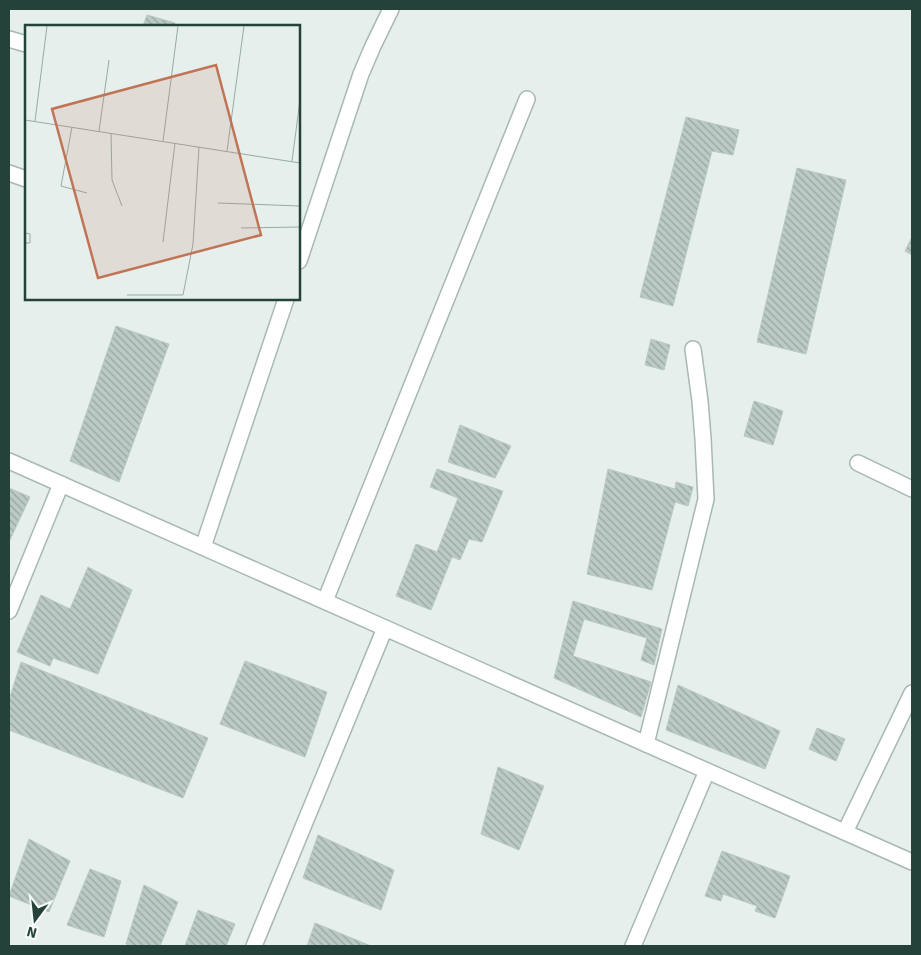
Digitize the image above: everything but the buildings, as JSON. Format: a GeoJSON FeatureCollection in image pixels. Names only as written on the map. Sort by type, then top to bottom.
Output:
{"type":"FeatureCollection","features":[{"type":"Feature","properties":{"kind":"street"},"geometry":{"type":"LineString","coordinates":[[300,258],[361,74],[372,46],[391,9]]}},
{"type":"Feature","properties":{"kind":"street"},"geometry":{"type":"LineString","coordinates":[[9,39],[25,44]]}},
{"type":"Feature","properties":{"kind":"street"},"geometry":{"type":"LineString","coordinates":[[325,601],[527,99]]}},
{"type":"Feature","properties":{"kind":"street"},"geometry":{"type":"LineString","coordinates":[[9,173],[25,179]]}},
{"type":"Feature","properties":{"kind":"street"},"geometry":{"type":"LineString","coordinates":[[203,547],[286,300]]}},
{"type":"Feature","properties":{"kind":"street"},"geometry":{"type":"LineString","coordinates":[[646,744],[706,499],[704,439],[693,349]]}},
{"type":"Feature","properties":{"kind":"street"},"geometry":{"type":"LineString","coordinates":[[9,461],[912,862]]}},
{"type":"Feature","properties":{"kind":"street"},"geometry":{"type":"LineString","coordinates":[[858,463],[912,489]]}},
{"type":"Feature","properties":{"kind":"street"},"geometry":{"type":"LineString","coordinates":[[9,611],[61,484]]}},
{"type":"Feature","properties":{"kind":"street"},"geometry":{"type":"LineString","coordinates":[[254,946],[385,628]]}},
{"type":"Feature","properties":{"kind":"street"},"geometry":{"type":"LineString","coordinates":[[845,832],[912,693]]}},
{"type":"Feature","properties":{"kind":"street"},"geometry":{"type":"LineString","coordinates":[[633,946],[707,771]]}}]}
